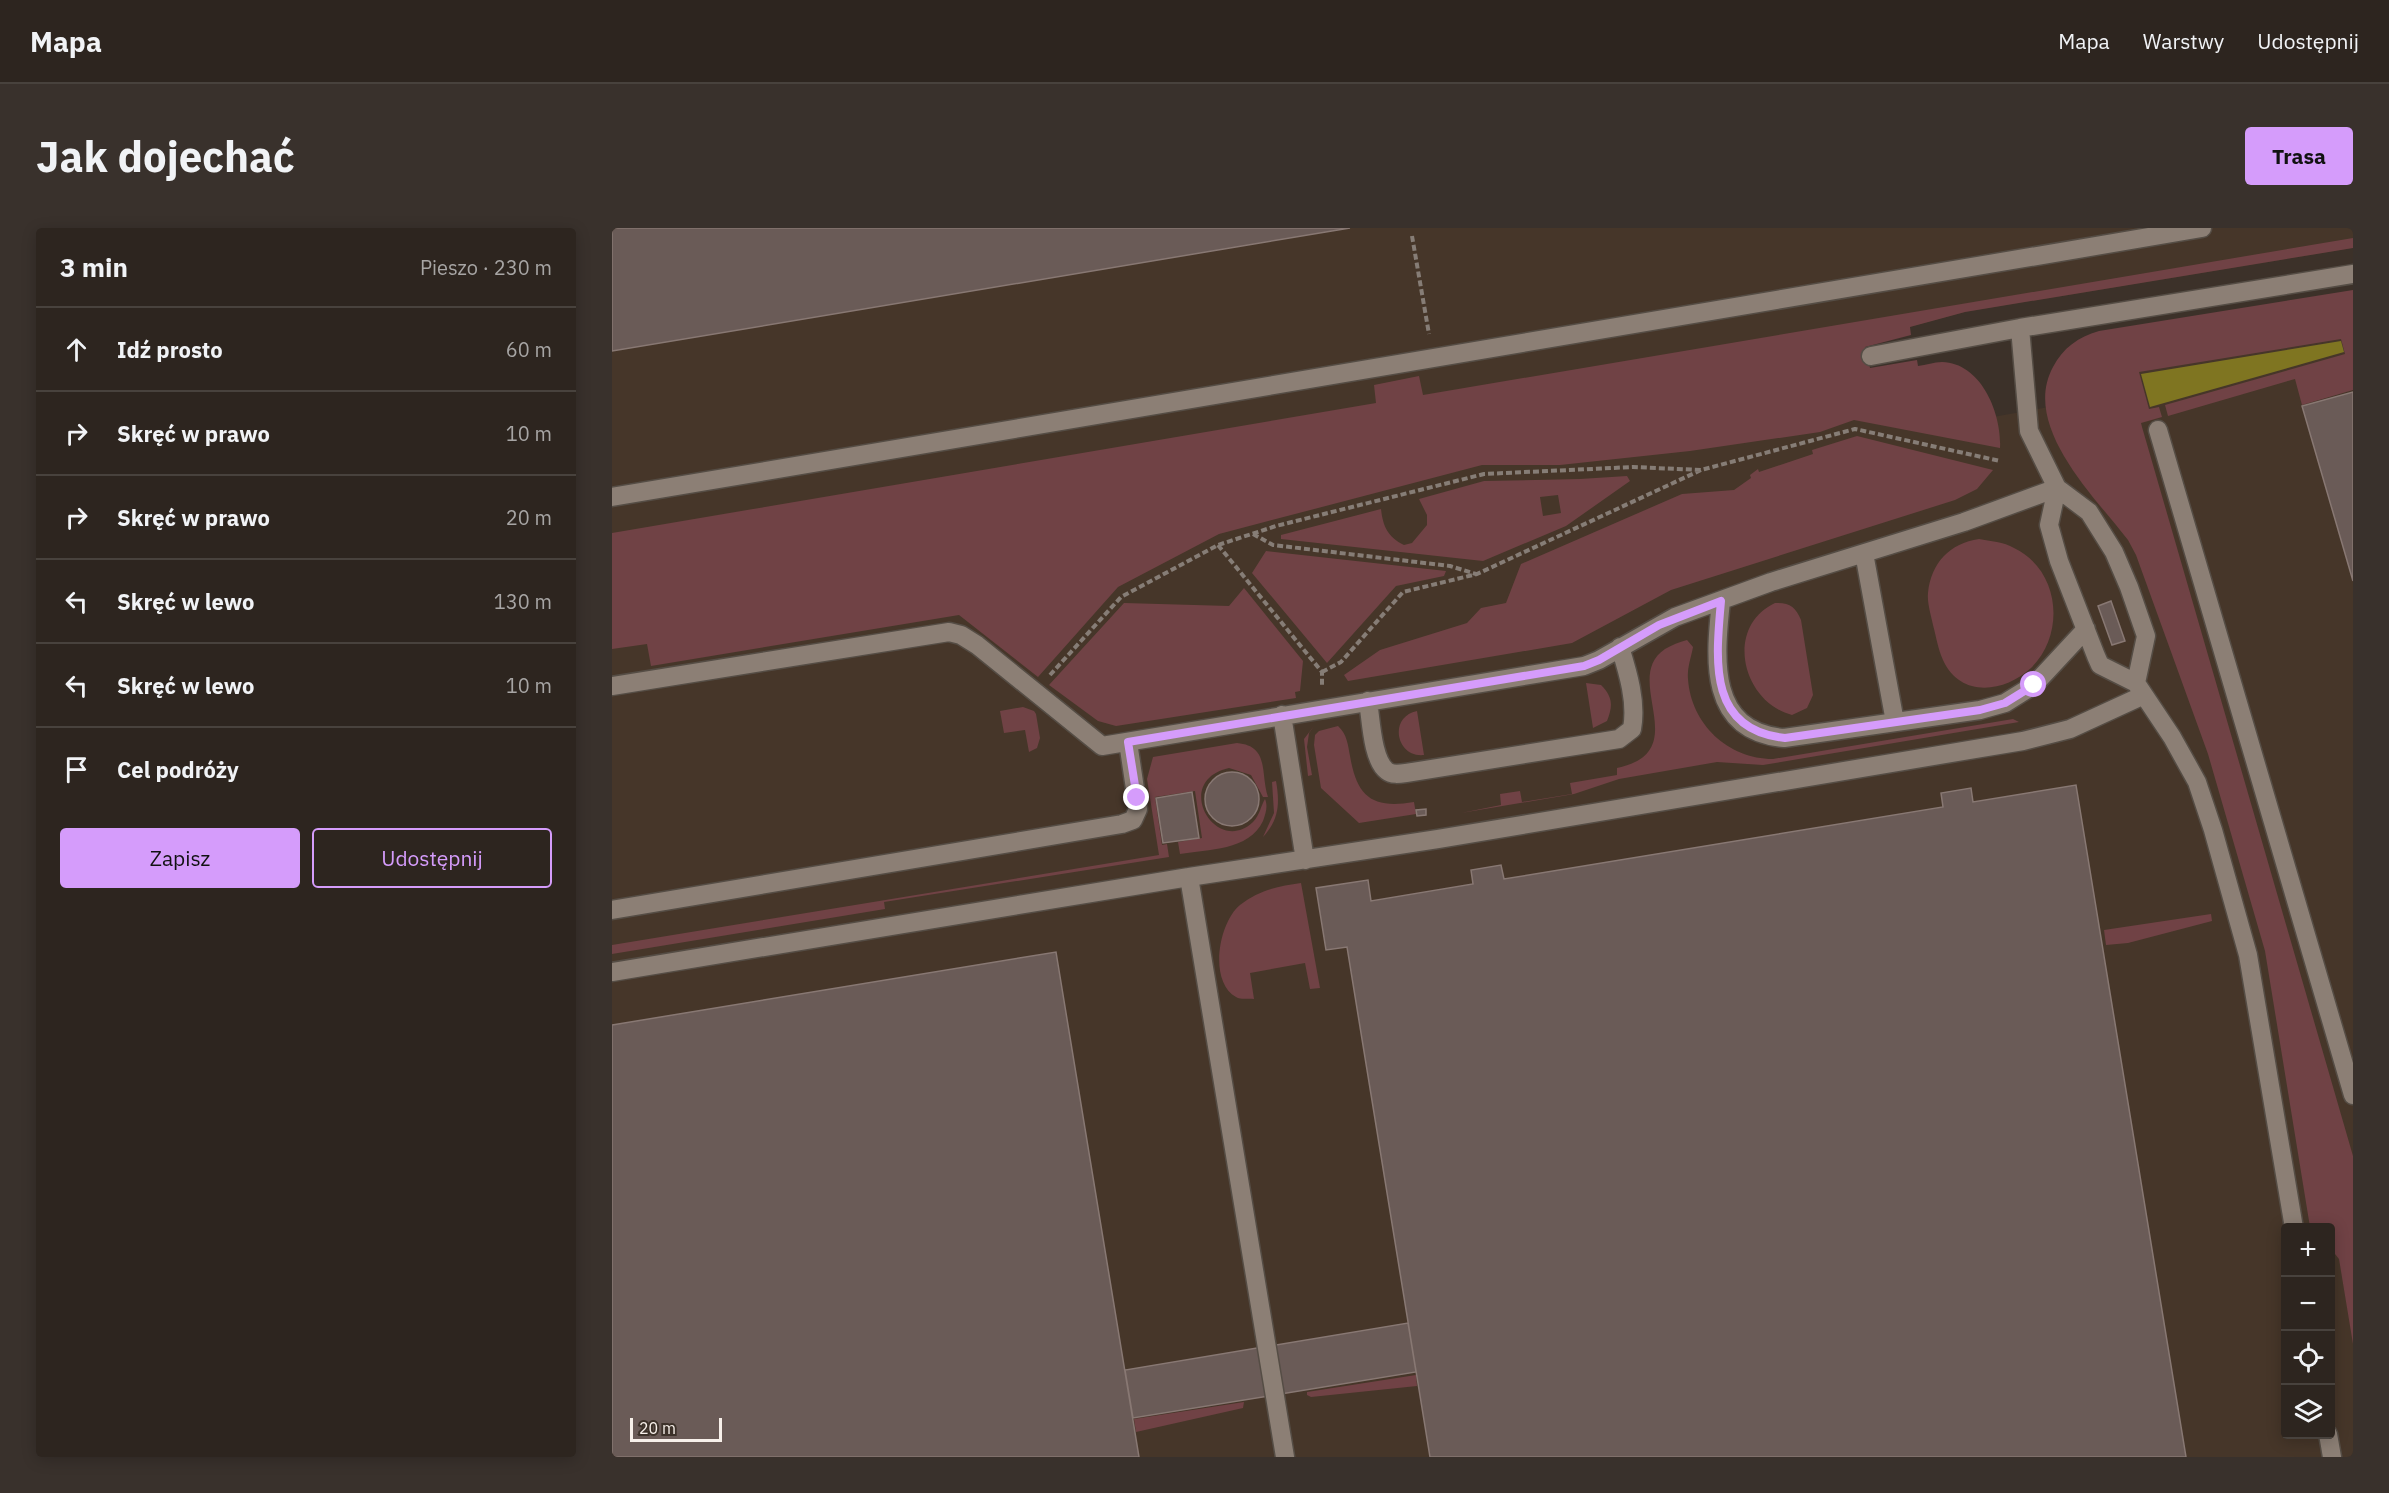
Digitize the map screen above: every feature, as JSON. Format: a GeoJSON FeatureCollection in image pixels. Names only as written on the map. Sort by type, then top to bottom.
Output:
{"type":"FeatureCollection","features":[{"type":"Feature","properties":{"kind":"lane"},"geometry":{"type":"LineString","coordinates":[[612,497],[2202,228]]}},
{"type":"Feature","properties":{"kind":"lane"},"geometry":{"type":"LineString","coordinates":[[1871,356],[2020,328],[2353,274]]}},
{"type":"Feature","properties":{"kind":"lane"},"geometry":{"type":"LineString","coordinates":[[2020,328],[2029,431],[2057,488],[2089,512],[2114,552],[2129,586],[2145,636],[2140,689]]}},
{"type":"Feature","properties":{"kind":"lane"},"geometry":{"type":"LineString","coordinates":[[2158,430],[2353,1095]]}},
{"type":"Feature","properties":{"kind":"lane"},"geometry":{"type":"LineString","coordinates":[[612,686],[949,632],[961,635],[978,645],[1102,746],[1567,670],[1599,660],[1675,617],[1771,582],[1964,522],[2057,488]]}},
{"type":"Feature","properties":{"kind":"lane"},"geometry":{"type":"LineString","coordinates":[[2057,488],[2049,525],[2059,561],[2100,664],[2140,689],[2172,737],[2197,782],[2231,889],[2252,972],[2293,1223]]}},
{"type":"Feature","properties":{"kind":"lane"},"geometry":{"type":"LineString","coordinates":[[1864,553],[1895,722]]}},
{"type":"Feature","properties":{"kind":"lane"},"geometry":{"type":"LineString","coordinates":[[1721,601],[1717,654],[1719,676],[1727,706],[1742,722],[1767,735],[1785,738],[1980,710],[2005,703],[2034,685],[2086,630]]}},
{"type":"Feature","properties":{"kind":"lane"},"geometry":{"type":"LineString","coordinates":[[1368,701],[1378,758],[1386,771],[1392,774],[1619,739],[1632,729],[1634,720],[1629,678],[1620,647]]}},
{"type":"Feature","properties":{"kind":"lane"},"geometry":{"type":"LineString","coordinates":[[612,972],[2023,741],[2070,729],[2140,689]]}},
{"type":"Feature","properties":{"kind":"lane"},"geometry":{"type":"LineString","coordinates":[[1282,715],[1305,860]]}},
{"type":"Feature","properties":{"kind":"lane"},"geometry":{"type":"LineString","coordinates":[[612,910],[1122,824],[1133,820],[1138,809],[1128,742]]}},
{"type":"Feature","properties":{"kind":"lane"},"geometry":{"type":"LineString","coordinates":[[1189,877],[1285,1457]]}},
{"type":"Feature","properties":{"kind":"lane"},"geometry":{"type":"LineString","coordinates":[[2329,1439],[2332,1457]]}},
{"type":"Feature","properties":{"kind":"path"},"geometry":{"type":"LineString","coordinates":[[1412,236],[1430,338]]}},
{"type":"Feature","properties":{"kind":"path"},"geometry":{"type":"LineString","coordinates":[[1322,672],[1341,662],[1403,592],[1477,574],[1701,470],[1855,429],[2000,461]]}},
{"type":"Feature","properties":{"kind":"path"},"geometry":{"type":"LineString","coordinates":[[1034,692],[1121,597],[1218,545],[1276,526],[1484,474],[1633,467],[1701,470]]}},
{"type":"Feature","properties":{"kind":"path"},"geometry":{"type":"LineString","coordinates":[[1253,534],[1273,544],[1450,566],[1477,574]]}},
{"type":"Feature","properties":{"kind":"path"},"geometry":{"type":"LineString","coordinates":[[1218,545],[1322,672],[1322,690]]}},
{"type":"Feature","properties":{"kind":"shaded area"},"geometry":{"type":"Polygon","coordinates":[[[612,228],[2353,228],[2353,248],[1965,312],[1909,327],[612,553],[612,228]]]}},
{"type":"Feature","properties":{"kind":"shaded area"},"geometry":{"type":"Polygon","coordinates":[[[2353,238],[2353,248],[1965,312],[1910,327],[1911,335],[1865,347],[1870,368],[1917,360],[1918,366],[1942,362],[1968,371],[1987,393],[1993,407],[2000,435],[2000,448],[1854,420],[1820,432],[1690,451],[1560,465],[1482,465],[1219,534],[1118,587],[1038,677],[959,615],[651,666],[647,644],[612,649],[612,533],[1376,403],[1374,385],[1419,376],[1423,395],[2353,238]]]}},
{"type":"Feature","properties":{"kind":"shaded area"},"geometry":{"type":"Polygon","coordinates":[[[2353,290],[2353,390],[2302,405],[2295,379],[2168,416],[2165,405],[2345,354],[2341,339],[2139,372],[2149,409],[2159,407],[2162,417],[2141,423],[2142,427],[2353,1156],[2353,1344],[2339,1259],[2335,1254],[2335,1223],[2309,1223],[2265,951],[2208,754],[2136,555],[2128,540],[2066,460],[2054,436],[2047,413],[2046,390],[2053,367],[2061,354],[2084,336],[2099,331],[2353,290]]]}},
{"type":"Feature","properties":{"kind":"shaded area"},"geometry":{"type":"Polygon","coordinates":[[[2353,315],[2353,1457],[612,1457],[612,579],[1910,365],[1947,425],[2117,395],[2106,356],[2353,315]]]}},
{"type":"Feature","properties":{"kind":"shaded area"},"geometry":{"type":"Polygon","coordinates":[[[2341,341],[2344,352],[2150,407],[2141,374],[2341,341]]]}},
{"type":"Feature","properties":{"kind":"shaded area"},"geometry":{"type":"Polygon","coordinates":[[[1857,436],[1993,470],[1977,489],[1955,500],[1671,590],[1572,643],[1348,681],[1344,675],[1380,650],[1467,623],[1481,608],[1506,603],[1521,564],[1682,494],[1734,490],[1751,478],[1750,475],[1758,469],[1759,472],[1813,454],[1812,450],[1857,436]]]}},
{"type":"Feature","properties":{"kind":"shaded area"},"geometry":{"type":"Polygon","coordinates":[[[1627,476],[1630,481],[1566,526],[1483,561],[1281,539],[1281,535],[1381,509],[1387,531],[1404,545],[1412,543],[1427,525],[1427,515],[1419,499],[1484,481],[1627,476]],[[1558,495],[1540,497],[1543,516],[1561,513],[1558,495]]]}},
{"type":"Feature","properties":{"kind":"shaded area"},"geometry":{"type":"Polygon","coordinates":[[[1979,539],[2006,544],[2029,558],[2041,571],[2049,587],[2053,604],[2050,638],[2042,654],[2031,668],[2008,683],[1983,688],[1960,681],[1943,660],[1938,647],[1928,597],[1933,572],[1944,556],[1959,545],[1979,539]]]}},
{"type":"Feature","properties":{"kind":"shaded area"},"geometry":{"type":"Polygon","coordinates":[[[1266,551],[1446,571],[1444,576],[1396,586],[1327,663],[1252,573],[1266,551]]]}},
{"type":"Feature","properties":{"kind":"shaded area"},"geometry":{"type":"Polygon","coordinates":[[[1244,588],[1303,661],[1300,691],[1295,692],[1296,698],[1116,726],[1098,721],[1049,685],[1124,603],[1229,606],[1244,588]]]}},
{"type":"Feature","properties":{"kind":"shaded area"},"geometry":{"type":"Polygon","coordinates":[[[1775,603],[1791,606],[1801,620],[1813,695],[1807,708],[1792,715],[1775,707],[1761,695],[1751,680],[1746,663],[1745,646],[1749,629],[1759,614],[1775,603]]]}},
{"type":"Feature","properties":{"kind":"shaded area"},"geometry":{"type":"Polygon","coordinates":[[[1687,640],[1693,647],[1688,679],[1691,695],[1704,724],[1727,746],[1757,757],[1773,759],[2013,719],[2019,722],[1763,765],[1717,762],[1619,779],[1574,794],[1461,813],[1501,805],[1500,794],[1520,791],[1522,802],[1572,794],[1570,783],[1617,775],[1617,768],[1640,759],[1652,746],[1655,731],[1650,678],[1653,662],[1665,649],[1687,640]]]}},
{"type":"Feature","properties":{"kind":"shaded area"},"geometry":{"type":"Polygon","coordinates":[[[1586,683],[1601,685],[1611,702],[1607,721],[1593,728],[1586,683]]]}},
{"type":"Feature","properties":{"kind":"shaded area"},"geometry":{"type":"Polygon","coordinates":[[[1023,707],[1036,714],[1040,738],[1037,748],[1029,752],[1025,730],[1004,733],[1000,711],[1023,707]]]}},
{"type":"Feature","properties":{"kind":"shaded area"},"geometry":{"type":"Polygon","coordinates":[[[1417,711],[1424,755],[1414,754],[1407,750],[1399,736],[1402,721],[1417,711]]]}},
{"type":"Feature","properties":{"kind":"shaded area"},"geometry":{"type":"Polygon","coordinates":[[[1314,726],[1309,733],[1307,747],[1312,775],[1308,776],[1304,739],[1314,726]]]}},
{"type":"Feature","properties":{"kind":"shaded area"},"geometry":{"type":"Polygon","coordinates":[[[1338,726],[1348,744],[1353,770],[1362,790],[1369,797],[1387,804],[1414,802],[1416,814],[1359,823],[1321,788],[1314,745],[1315,735],[1319,731],[1338,726]]]}},
{"type":"Feature","properties":{"kind":"shaded area"},"geometry":{"type":"Polygon","coordinates":[[[1237,743],[1255,749],[1259,755],[1268,797],[1263,797],[1251,775],[1229,768],[1212,775],[1203,787],[1201,800],[1205,813],[1214,824],[1225,830],[1239,830],[1253,822],[1265,799],[1266,810],[1257,831],[1248,838],[1227,847],[1180,854],[1178,842],[1202,838],[1195,791],[1155,797],[1162,845],[1167,844],[1169,857],[884,902],[885,909],[612,954],[612,945],[1159,855],[1147,779],[1153,757],[1237,743]]]}},
{"type":"Feature","properties":{"kind":"shaded area"},"geometry":{"type":"Polygon","coordinates":[[[1276,781],[1277,811],[1263,837],[1274,813],[1272,782],[1276,781]]]}},
{"type":"Feature","properties":{"kind":"shaded area"},"geometry":{"type":"Polygon","coordinates":[[[1301,883],[1320,988],[1310,989],[1305,963],[1250,973],[1254,999],[1236,997],[1227,989],[1219,965],[1222,937],[1233,913],[1240,905],[1262,892],[1301,883]]]}},
{"type":"Feature","properties":{"kind":"shaded area"},"geometry":{"type":"Polygon","coordinates":[[[2211,914],[2212,921],[2128,943],[2106,945],[2104,930],[2211,914]]]}},
{"type":"Feature","properties":{"kind":"shaded area"},"geometry":{"type":"Polygon","coordinates":[[[1416,1375],[1417,1386],[1311,1397],[1307,1395],[1307,1392],[1416,1375]]]}},
{"type":"Feature","properties":{"kind":"shaded area"},"geometry":{"type":"Polygon","coordinates":[[[1244,1402],[1243,1408],[1136,1432],[1134,1419],[1244,1402]]]}},
{"type":"Feature","properties":{"kind":"building"},"geometry":{"type":"Polygon","coordinates":[[[612,228],[1350,228],[612,351],[612,228]]]}},
{"type":"Feature","properties":{"kind":"building"},"geometry":{"type":"Polygon","coordinates":[[[2353,392],[2353,581],[2302,406],[2353,392]]]}},
{"type":"Feature","properties":{"kind":"building"},"geometry":{"type":"Polygon","coordinates":[[[2111,601],[2125,641],[2112,645],[2098,606],[2111,601]]]}},
{"type":"Feature","properties":{"kind":"building"},"geometry":{"type":"Polygon","coordinates":[[[1227,772],[1237,772],[1247,776],[1255,784],[1259,799],[1255,814],[1247,822],[1237,826],[1227,826],[1217,822],[1209,814],[1205,804],[1205,794],[1209,784],[1217,776],[1227,772]]]}},
{"type":"Feature","properties":{"kind":"building"},"geometry":{"type":"Polygon","coordinates":[[[2076,785],[2186,1457],[1430,1457],[1347,947],[1326,950],[1316,888],[1368,880],[1371,901],[1473,884],[1471,870],[1501,865],[1504,879],[1943,807],[1941,793],[1971,788],[1973,802],[2076,785]]]}},
{"type":"Feature","properties":{"kind":"building"},"geometry":{"type":"Polygon","coordinates":[[[1192,792],[1199,838],[1163,843],[1156,798],[1192,792]]]}},
{"type":"Feature","properties":{"kind":"building"},"geometry":{"type":"Polygon","coordinates":[[[1426,809],[1426,815],[1417,816],[1416,810],[1426,809]]]}},
{"type":"Feature","properties":{"kind":"building"},"geometry":{"type":"Polygon","coordinates":[[[1056,952],[1139,1457],[612,1457],[612,1025],[1056,952]]]}},
{"type":"Feature","properties":{"kind":"building"},"geometry":{"type":"Polygon","coordinates":[[[1408,1323],[1416,1372],[1133,1418],[1125,1370],[1408,1323]]]}},
{"type":"Feature","properties":{"kind":"route"},"geometry":{"type":"LineString","coordinates":[[1137,798],[1128,742],[1584,666],[1599,660],[1675,617],[1721,601],[1717,654],[1719,676],[1727,706],[1742,722],[1767,735],[1785,738],[1980,710],[2005,703],[2034,685]]}}]}
